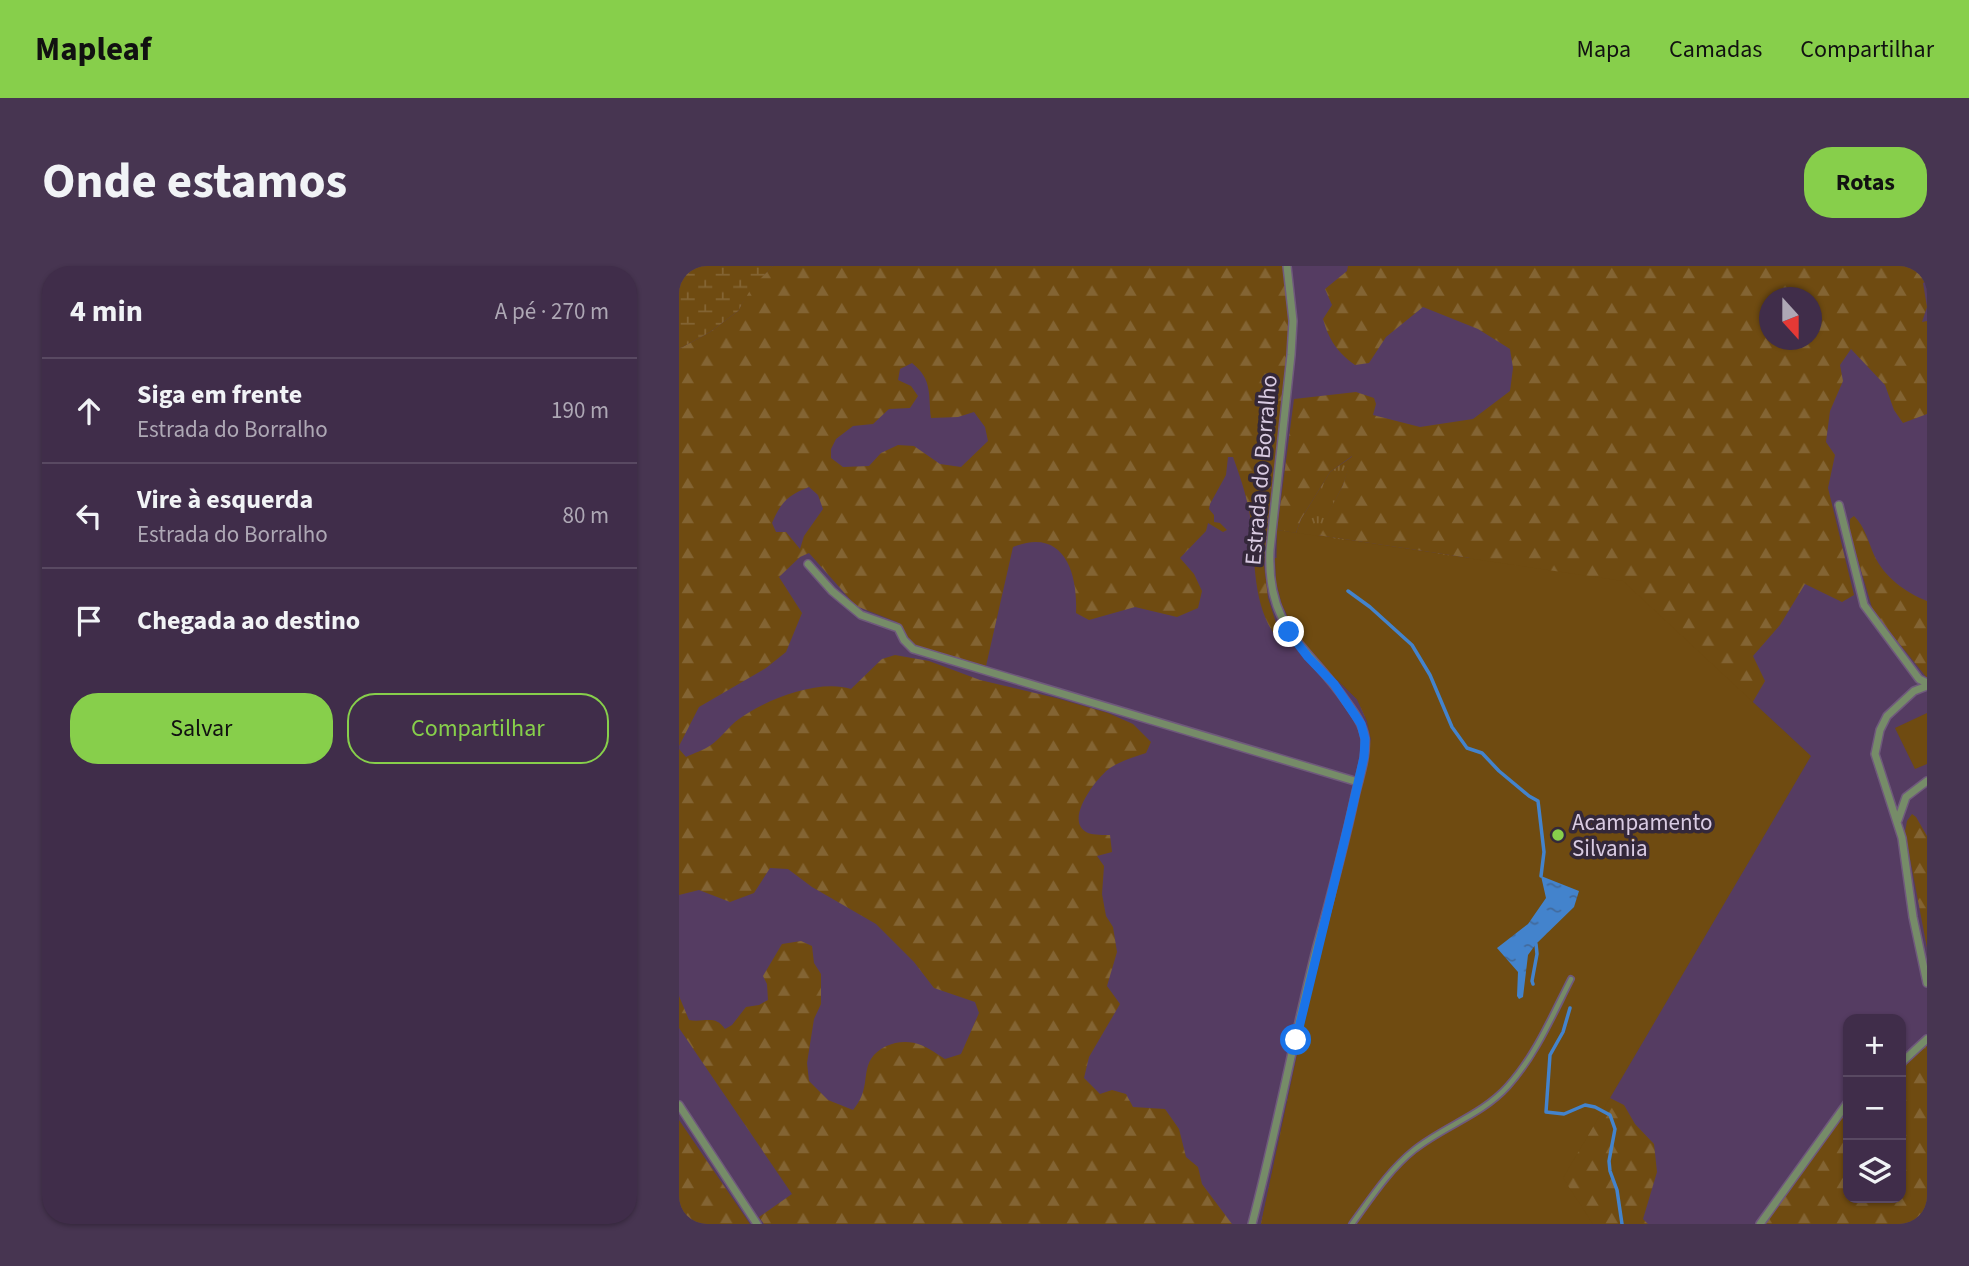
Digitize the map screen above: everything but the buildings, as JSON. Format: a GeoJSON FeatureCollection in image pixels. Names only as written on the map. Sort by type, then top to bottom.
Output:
{"type":"FeatureCollection","features":[{"type":"Feature","properties":{"kind":"street","name":"Estrada do Borralho"},"geometry":{"type":"LineString","coordinates":[[1252,1224],[1358,782],[1365,739],[1361,724],[1334,684],[1289,632],[1270,583],[1270,550],[1293,321],[1287,266]]}},
{"type":"Feature","properties":{"kind":"street"},"geometry":{"type":"LineString","coordinates":[[1839,505],[1864,606],[1919,679],[1927,685],[1914,691],[1887,716],[1877,743],[1876,762],[1898,821],[1915,929],[1927,984]]}},
{"type":"Feature","properties":{"kind":"street"},"geometry":{"type":"LineString","coordinates":[[807,564],[832,591],[861,615],[898,628],[913,649],[1358,782]]}},
{"type":"Feature","properties":{"kind":"street"},"geometry":{"type":"LineString","coordinates":[[1898,821],[1906,797],[1927,781]]}},
{"type":"Feature","properties":{"kind":"street"},"geometry":{"type":"LineString","coordinates":[[1906,1058],[1927,1039]]}},
{"type":"Feature","properties":{"kind":"street"},"geometry":{"type":"LineString","coordinates":[[679,1105],[757,1224]]}},
{"type":"Feature","properties":{"kind":"street"},"geometry":{"type":"LineString","coordinates":[[1760,1224],[1843,1109]]}},
{"type":"Feature","properties":{"kind":"lane"},"geometry":{"type":"LineString","coordinates":[[1352,1224],[1379,1186],[1416,1149],[1488,1104],[1507,1087],[1538,1044],[1571,979]]}},
{"type":"Feature","properties":{"kind":"green space"},"geometry":{"type":"Polygon","coordinates":[[[679,266],[773,266],[752,287],[738,311],[710,332],[679,349],[679,266]]]}},
{"type":"Feature","properties":{"kind":"green space"},"geometry":{"type":"Polygon","coordinates":[[[773,266],[1283,266],[1287,284],[1289,332],[1282,428],[1264,565],[1268,598],[1280,635],[1274,634],[1261,606],[1247,501],[1233,457],[1228,457],[1226,475],[1209,509],[1214,515],[1214,522],[1220,523],[1227,530],[1223,532],[1208,523],[1206,531],[1180,558],[1194,574],[1202,591],[1198,608],[1177,617],[1135,607],[1089,620],[1076,613],[1074,582],[1064,557],[1055,548],[1044,543],[1030,542],[1013,547],[986,666],[915,647],[897,622],[856,606],[809,553],[800,557],[779,577],[802,613],[786,652],[766,668],[699,707],[679,746],[679,349],[710,332],[738,311],[751,287],[773,266]],[[912,363],[900,369],[898,380],[911,386],[918,396],[910,408],[889,409],[873,424],[853,426],[836,439],[831,449],[831,458],[843,467],[869,466],[881,453],[898,445],[914,446],[940,464],[961,467],[988,441],[985,427],[974,412],[958,417],[931,418],[926,382],[912,363]],[[809,487],[786,500],[772,523],[776,532],[786,532],[800,549],[804,536],[823,509],[818,495],[809,487]]]}},
{"type":"Feature","properties":{"kind":"green space"},"geometry":{"type":"Polygon","coordinates":[[[1348,266],[1927,266],[1927,281],[1923,283],[1927,307],[1922,322],[1927,321],[1927,414],[1903,423],[1894,410],[1885,385],[1851,349],[1840,365],[1843,381],[1830,411],[1826,442],[1835,455],[1828,488],[1854,595],[1842,602],[1805,584],[1780,625],[1753,656],[1765,681],[1751,705],[1261,1224],[1301,1037],[1366,771],[1371,739],[1367,721],[1357,699],[1302,641],[1288,619],[1276,582],[1275,558],[1442,566],[1470,558],[1317,535],[1343,485],[1352,456],[1330,472],[1301,519],[1296,533],[1277,530],[1294,399],[1356,392],[1374,398],[1376,404],[1373,415],[1420,427],[1473,419],[1510,391],[1513,368],[1510,349],[1478,329],[1423,307],[1386,337],[1369,363],[1355,365],[1343,355],[1328,333],[1323,319],[1332,305],[1325,289],[1347,271],[1348,266]]]}},
{"type":"Feature","properties":{"kind":"green space"},"geometry":{"type":"Polygon","coordinates":[[[1353,456],[1343,485],[1318,535],[1470,558],[1469,578],[1277,530],[1296,533],[1301,519],[1330,472],[1353,456]]]}},
{"type":"Feature","properties":{"kind":"green space"},"geometry":{"type":"Polygon","coordinates":[[[1854,516],[1864,529],[1874,555],[1884,571],[1903,589],[1927,601],[1927,678],[1873,611],[1850,533],[1850,519],[1854,516]]]}},
{"type":"Feature","properties":{"kind":"green space","name":"Acampamento Silvania"},"geometry":{"type":"Polygon","coordinates":[[[1277,530],[1623,581],[1811,756],[1563,1178],[1593,1224],[1261,1224],[1301,1037],[1366,771],[1371,739],[1367,721],[1357,699],[1302,641],[1282,605],[1276,582],[1277,530]]]}},
{"type":"Feature","properties":{"kind":"green space"},"geometry":{"type":"Polygon","coordinates":[[[895,655],[929,661],[980,680],[1108,713],[1133,724],[1151,742],[1146,753],[1118,763],[1104,773],[1090,790],[1080,810],[1081,827],[1088,833],[1110,835],[1112,852],[1097,856],[1104,866],[1102,894],[1106,916],[1113,927],[1117,952],[1107,986],[1120,1004],[1089,1057],[1084,1078],[1100,1094],[1112,1090],[1126,1094],[1133,1107],[1165,1109],[1179,1129],[1186,1157],[1198,1167],[1202,1184],[1232,1224],[764,1224],[759,1217],[792,1194],[679,1028],[679,996],[689,1020],[713,1020],[725,1029],[732,1025],[746,1007],[768,1000],[767,984],[763,976],[782,944],[801,941],[812,946],[814,963],[821,974],[821,1004],[814,1019],[807,1063],[809,1081],[828,1100],[853,1110],[862,1096],[868,1065],[881,1049],[894,1043],[908,1042],[924,1046],[945,1059],[961,1054],[979,1013],[975,1002],[934,988],[914,962],[876,924],[812,887],[788,869],[770,868],[754,893],[730,902],[699,890],[679,895],[679,749],[686,757],[705,748],[735,722],[778,698],[824,687],[851,689],[882,659],[895,655]]]}},
{"type":"Feature","properties":{"kind":"green space"},"geometry":{"type":"Polygon","coordinates":[[[1927,713],[1927,764],[1915,769],[1895,728],[1927,713]]]}},
{"type":"Feature","properties":{"kind":"green space"},"geometry":{"type":"Polygon","coordinates":[[[1912,814],[1927,836],[1927,948],[1905,832],[1907,821],[1912,814]]]}},
{"type":"Feature","properties":{"kind":"green space"},"geometry":{"type":"Polygon","coordinates":[[[1927,1044],[1927,1224],[1764,1224],[1843,1115],[1843,1203],[1906,1203],[1906,1063],[1927,1044]]]}},
{"type":"Feature","properties":{"kind":"green space"},"geometry":{"type":"Polygon","coordinates":[[[1600,1093],[1624,1105],[1635,1124],[1654,1144],[1657,1172],[1643,1219],[1648,1224],[1362,1224],[1600,1093]]]}},
{"type":"Feature","properties":{"kind":"green space"},"geometry":{"type":"Polygon","coordinates":[[[679,1120],[750,1224],[679,1224],[679,1120]]]}},
{"type":"Feature","properties":{"kind":"water"},"geometry":{"type":"Polygon","coordinates":[[[1541,876],[1579,891],[1574,907],[1528,955],[1523,997],[1519,999],[1518,972],[1497,948],[1528,924],[1546,898],[1541,876]]]}},
{"type":"Feature","properties":{"kind":"waterway"},"geometry":{"type":"LineString","coordinates":[[1348,591],[1412,645],[1430,675],[1452,727],[1467,748],[1482,753],[1499,771],[1538,801],[1544,852],[1541,876]]}},
{"type":"Feature","properties":{"kind":"waterway"},"geometry":{"type":"LineString","coordinates":[[1533,984],[1536,944]]}},
{"type":"Feature","properties":{"kind":"waterway"},"geometry":{"type":"LineString","coordinates":[[1570,1008],[1563,1032],[1550,1055],[1546,1112],[1564,1114],[1585,1105],[1610,1115],[1615,1129],[1609,1161],[1610,1171],[1617,1190],[1622,1224]]}},
{"type":"Feature","properties":{"kind":"place","name":"Acampamento Silvania"},"geometry":{"type":"Point","coordinates":[1558,835]}},
{"type":"Feature","properties":{"kind":"route"},"geometry":{"type":"LineString","coordinates":[[1289,632],[1334,684],[1361,724],[1365,739],[1364,757],[1296,1040]]}}]}
